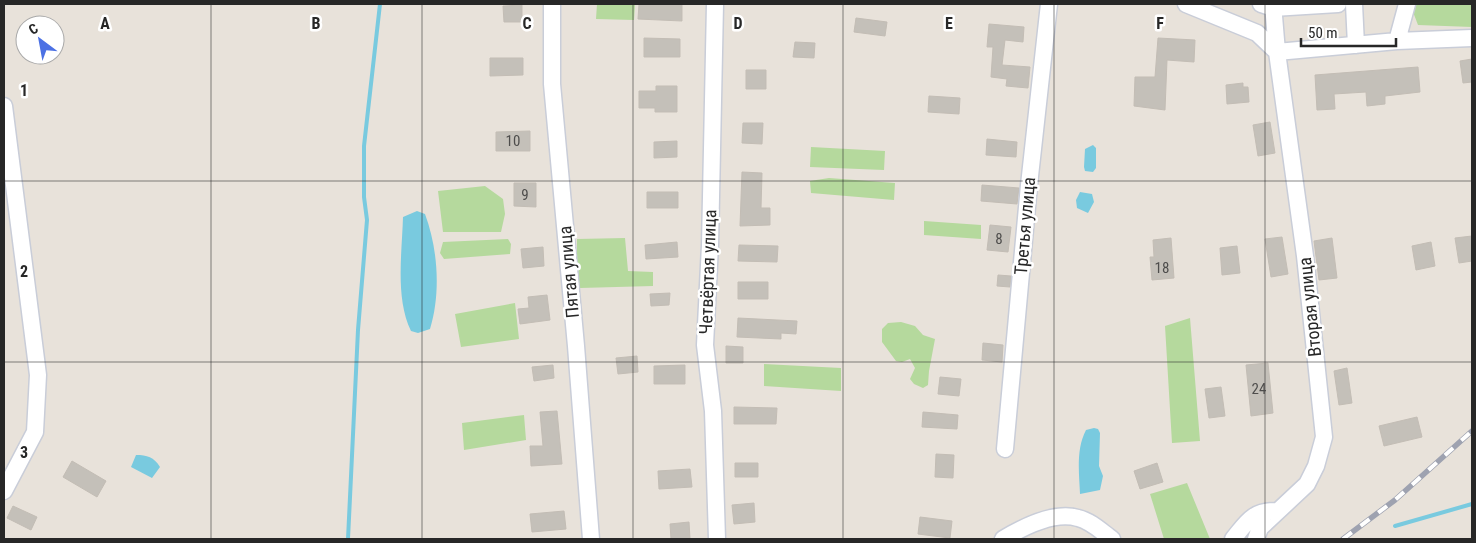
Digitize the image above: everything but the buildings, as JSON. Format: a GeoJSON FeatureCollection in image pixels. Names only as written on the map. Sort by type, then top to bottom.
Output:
{"type":"FeatureCollection","features":[{"type":"Feature","properties":{"kind":"street","name":"Пятая улица"},"geometry":{"type":"LineString","coordinates":[[552,4],[552,84],[576,346],[591,539]]}},
{"type":"Feature","properties":{"kind":"street","name":"Четвёртая улица"},"geometry":{"type":"LineString","coordinates":[[715,4],[710,246],[705,345],[713,411],[717,539]]}},
{"type":"Feature","properties":{"kind":"street","name":"Третья улица"},"geometry":{"type":"LineString","coordinates":[[1005,450],[1029,185],[1049,4]]}},
{"type":"Feature","properties":{"kind":"street"},"geometry":{"type":"LineString","coordinates":[[1186,4],[1257,33],[1277,52],[1397,41],[1472,38]]}},
{"type":"Feature","properties":{"kind":"street"},"geometry":{"type":"LineString","coordinates":[[1269,5],[1338,4]]}},
{"type":"Feature","properties":{"kind":"street"},"geometry":{"type":"LineString","coordinates":[[1354,4],[1356,45]]}},
{"type":"Feature","properties":{"kind":"street"},"geometry":{"type":"LineString","coordinates":[[1397,41],[1407,4]]}},
{"type":"Feature","properties":{"kind":"street","name":"Вторая улица"},"geometry":{"type":"LineString","coordinates":[[1256,539],[1260,528],[1307,484],[1316,466],[1324,437],[1305,256],[1269,5]]}},
{"type":"Feature","properties":{"kind":"street"},"geometry":{"type":"LineString","coordinates":[[4,106],[38,375],[35,432],[4,491]]}},
{"type":"Feature","properties":{"kind":"street"},"geometry":{"type":"LineString","coordinates":[[1233,539],[1248,520],[1262,511],[1276,511]]}},
{"type":"Feature","properties":{"kind":"street"},"geometry":{"type":"LineString","coordinates":[[1003,539],[1040,522],[1064,516],[1078,518],[1090,523],[1112,539]]}},
{"type":"Feature","properties":{"kind":"green space"},"geometry":{"type":"Polygon","coordinates":[[[597,4],[635,4],[634,20],[596,19],[597,4]]]}},
{"type":"Feature","properties":{"kind":"green space"},"geometry":{"type":"Polygon","coordinates":[[[1410,4],[1472,4],[1472,27],[1418,25],[1410,4]]]}},
{"type":"Feature","properties":{"kind":"green space"},"geometry":{"type":"Polygon","coordinates":[[[811,147],[885,151],[884,170],[810,167],[811,147]]]}},
{"type":"Feature","properties":{"kind":"green space"},"geometry":{"type":"Polygon","coordinates":[[[829,178],[895,183],[894,200],[811,193],[810,181],[829,178]]]}},
{"type":"Feature","properties":{"kind":"green space"},"geometry":{"type":"Polygon","coordinates":[[[485,186],[503,199],[505,214],[501,232],[443,232],[438,191],[485,186]]]}},
{"type":"Feature","properties":{"kind":"green space"},"geometry":{"type":"Polygon","coordinates":[[[924,221],[981,225],[981,239],[924,235],[924,221]]]}},
{"type":"Feature","properties":{"kind":"green space"},"geometry":{"type":"Polygon","coordinates":[[[625,238],[628,271],[653,272],[653,286],[580,288],[577,266],[577,239],[625,238]]]}},
{"type":"Feature","properties":{"kind":"green space"},"geometry":{"type":"Polygon","coordinates":[[[508,239],[511,244],[510,254],[444,259],[440,253],[443,242],[508,239]]]}},
{"type":"Feature","properties":{"kind":"green space"},"geometry":{"type":"Polygon","coordinates":[[[515,303],[519,339],[461,347],[455,314],[515,303]]]}},
{"type":"Feature","properties":{"kind":"green space"},"geometry":{"type":"Polygon","coordinates":[[[1190,318],[1200,441],[1172,443],[1165,326],[1190,318]]]}},
{"type":"Feature","properties":{"kind":"green space"},"geometry":{"type":"Polygon","coordinates":[[[901,322],[915,326],[923,335],[935,339],[928,385],[923,388],[914,384],[910,379],[915,368],[910,359],[902,362],[896,361],[882,342],[882,329],[888,323],[901,322]]]}},
{"type":"Feature","properties":{"kind":"green space"},"geometry":{"type":"Polygon","coordinates":[[[764,364],[841,368],[841,391],[764,386],[764,364]]]}},
{"type":"Feature","properties":{"kind":"green space"},"geometry":{"type":"Polygon","coordinates":[[[524,415],[526,440],[464,450],[462,423],[524,415]]]}},
{"type":"Feature","properties":{"kind":"green space"},"geometry":{"type":"Polygon","coordinates":[[[1187,483],[1210,539],[1164,539],[1150,494],[1187,483]]]}},
{"type":"Feature","properties":{"kind":"water"},"geometry":{"type":"Polygon","coordinates":[[[1093,145],[1096,148],[1096,168],[1093,172],[1085,171],[1085,149],[1093,145]]]}},
{"type":"Feature","properties":{"kind":"water"},"geometry":{"type":"Polygon","coordinates":[[[1080,192],[1092,194],[1094,202],[1088,213],[1077,208],[1076,200],[1080,192]]]}},
{"type":"Feature","properties":{"kind":"water"},"geometry":{"type":"Polygon","coordinates":[[[417,211],[425,214],[433,242],[437,286],[430,329],[418,333],[411,331],[406,318],[401,290],[403,217],[417,211]]]}},
{"type":"Feature","properties":{"kind":"water"},"geometry":{"type":"Polygon","coordinates":[[[1098,429],[1100,433],[1099,466],[1103,476],[1100,490],[1080,494],[1079,461],[1081,445],[1086,430],[1098,429]]]}},
{"type":"Feature","properties":{"kind":"water"},"geometry":{"type":"Polygon","coordinates":[[[136,455],[150,457],[158,464],[160,467],[152,478],[131,467],[136,455]]]}},
{"type":"Feature","properties":{"kind":"waterway"},"geometry":{"type":"LineString","coordinates":[[348,539],[358,330],[367,220],[364,197],[364,146],[380,4]]}},
{"type":"Feature","properties":{"kind":"waterway"},"geometry":{"type":"LineString","coordinates":[[1395,526],[1472,504]]}},
{"type":"Feature","properties":{"kind":"railway"},"geometry":{"type":"LineString","coordinates":[[1343,539],[1395,500],[1472,431]]}}]}
